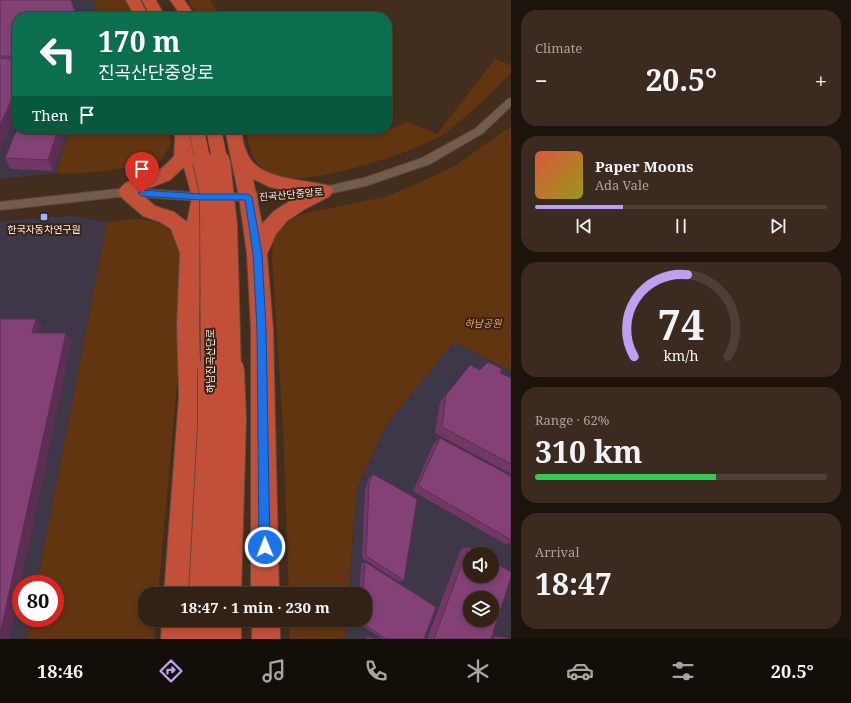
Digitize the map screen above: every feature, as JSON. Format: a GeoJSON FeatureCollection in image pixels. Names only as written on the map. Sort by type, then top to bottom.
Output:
{"type":"FeatureCollection","features":[{"type":"Feature","properties":{"kind":"highway"},"geometry":{"type":"LineString","coordinates":[[133,0],[139,12]]}},
{"type":"Feature","properties":{"kind":"highway"},"geometry":{"type":"LineString","coordinates":[[149,0],[155,12]]}},
{"type":"Feature","properties":{"kind":"highway"},"geometry":{"type":"LineString","coordinates":[[163,0],[169,12]]}},
{"type":"Feature","properties":{"kind":"highway"},"geometry":{"type":"LineString","coordinates":[[177,0],[185,12]]}},
{"type":"Feature","properties":{"kind":"highway"},"geometry":{"type":"LineString","coordinates":[[190,253],[179,225],[167,217],[149,211],[127,192],[135,184],[156,179],[172,170],[201,134]]}},
{"type":"Feature","properties":{"kind":"highway"},"geometry":{"type":"LineString","coordinates":[[178,587],[190,396],[188,326],[190,253],[201,197],[203,134]]}},
{"type":"Feature","properties":{"kind":"highway","name":"하남진곡산단로"},"geometry":{"type":"LineString","coordinates":[[202,587],[211,425],[210,193],[203,134]]}},
{"type":"Feature","properties":{"kind":"highway","name":"하남진곡산단로"},"geometry":{"type":"LineString","coordinates":[[205,134],[221,165],[227,224],[233,412],[228,587]]}},
{"type":"Feature","properties":{"kind":"highway"},"geometry":{"type":"LineString","coordinates":[[207,134],[239,156],[254,173],[270,180],[324,191]]}},
{"type":"Feature","properties":{"kind":"highway"},"geometry":{"type":"LineString","coordinates":[[239,156],[248,197],[257,254],[262,337],[265,587]]}},
{"type":"Feature","properties":{"kind":"highway"},"geometry":{"type":"LineString","coordinates":[[257,254],[267,233],[275,221],[299,203],[324,191]]}},
{"type":"Feature","properties":{"kind":"highway"},"geometry":{"type":"LineString","coordinates":[[175,639],[176,627]]}},
{"type":"Feature","properties":{"kind":"highway"},"geometry":{"type":"LineString","coordinates":[[200,639],[201,627]]}},
{"type":"Feature","properties":{"kind":"highway"},"geometry":{"type":"LineString","coordinates":[[227,639],[228,627]]}},
{"type":"Feature","properties":{"kind":"highway"},"geometry":{"type":"LineString","coordinates":[[266,627],[266,639]]}},
{"type":"Feature","properties":{"kind":"street","name":"진곡산단중앙로"},"geometry":{"type":"LineString","coordinates":[[0,206],[127,192],[201,197],[248,197],[324,191],[365,182],[426,160],[479,131],[511,101]]}},
{"type":"Feature","properties":{"kind":"shaded area"},"geometry":{"type":"Polygon","coordinates":[[[0,0],[94,0],[96,12],[12,12],[12,134],[68,134],[56,173],[0,179],[0,0]]]}},
{"type":"Feature","properties":{"kind":"shaded area"},"geometry":{"type":"Polygon","coordinates":[[[72,216],[107,222],[39,575],[12,575],[12,627],[28,627],[26,639],[0,639],[0,221],[72,216]]]}},
{"type":"Feature","properties":{"kind":"shaded area"},"geometry":{"type":"Polygon","coordinates":[[[454,342],[511,371],[511,639],[345,639],[346,627],[372,627],[372,587],[349,587],[357,487],[388,422],[454,342]]]}},
{"type":"Feature","properties":{"kind":"green space"},"geometry":{"type":"Polygon","coordinates":[[[94,0],[126,0],[132,12],[96,12],[94,0]]]}},
{"type":"Feature","properties":{"kind":"green space"},"geometry":{"type":"Polygon","coordinates":[[[188,0],[210,0],[218,12],[196,12],[188,0]]]}},
{"type":"Feature","properties":{"kind":"green space"},"geometry":{"type":"Polygon","coordinates":[[[495,59],[511,65],[511,73],[479,105],[441,136],[407,151],[360,166],[314,176],[293,178],[277,177],[270,174],[256,162],[246,134],[392,134],[392,129],[408,122],[437,134],[495,59]]]}},
{"type":"Feature","properties":{"kind":"green space","name":"하남공원"},"geometry":{"type":"Polygon","coordinates":[[[511,126],[511,371],[454,342],[388,422],[357,487],[349,587],[289,587],[283,429],[272,259],[273,238],[285,223],[302,214],[384,197],[455,166],[511,126]]]}},
{"type":"Feature","properties":{"kind":"green space"},"geometry":{"type":"Polygon","coordinates":[[[68,134],[169,134],[171,144],[161,160],[150,166],[137,169],[122,168],[106,171],[68,174],[56,173],[68,134]]]}},
{"type":"Feature","properties":{"kind":"green space"},"geometry":{"type":"Polygon","coordinates":[[[135,219],[152,221],[173,231],[177,235],[182,247],[180,350],[159,587],[138,587],[138,627],[155,627],[154,639],[26,639],[28,627],[64,627],[64,575],[39,575],[107,222],[135,219]]]}},
{"type":"Feature","properties":{"kind":"green space"},"geometry":{"type":"Polygon","coordinates":[[[289,627],[346,627],[345,639],[290,639],[289,627]]]}},
{"type":"Feature","properties":{"kind":"building"},"geometry":{"type":"Polygon","coordinates":[[[0,0],[71,0],[75,12],[12,12],[12,56],[0,56],[0,0]]]}},
{"type":"Feature","properties":{"kind":"building"},"geometry":{"type":"Polygon","coordinates":[[[0,58],[12,59],[12,99],[0,125],[0,58]]]}},
{"type":"Feature","properties":{"kind":"building"},"geometry":{"type":"Polygon","coordinates":[[[15,134],[56,134],[48,160],[5,158],[15,134]]]}},
{"type":"Feature","properties":{"kind":"building"},"geometry":{"type":"Polygon","coordinates":[[[0,319],[36,319],[32,333],[66,333],[0,634],[0,319]]]}},
{"type":"Feature","properties":{"kind":"building"},"geometry":{"type":"Polygon","coordinates":[[[488,362],[502,369],[500,373],[511,378],[511,464],[442,427],[446,395],[470,365],[480,370],[488,362]]]}},
{"type":"Feature","properties":{"kind":"building"},"geometry":{"type":"Polygon","coordinates":[[[440,438],[511,476],[511,540],[418,486],[440,438]]]}},
{"type":"Feature","properties":{"kind":"building"},"geometry":{"type":"Polygon","coordinates":[[[373,474],[417,499],[404,580],[366,556],[369,484],[373,474]]]}},
{"type":"Feature","properties":{"kind":"building"},"geometry":{"type":"Polygon","coordinates":[[[463,561],[463,583],[499,583],[499,565],[511,572],[511,577],[499,614],[499,591],[463,591],[463,627],[495,627],[491,639],[434,639],[463,561]]]}},
{"type":"Feature","properties":{"kind":"building"},"geometry":{"type":"Polygon","coordinates":[[[365,562],[436,607],[424,639],[386,639],[368,627],[372,627],[372,587],[363,587],[365,562]]]}},
{"type":"Feature","properties":{"kind":"place","name":"한국자동차연구원"},"geometry":{"type":"Point","coordinates":[44,217]}},
{"type":"Feature","properties":{"kind":"route"},"geometry":{"type":"LineString","coordinates":[[142,193],[201,197],[248,197],[257,254],[262,329],[265,547]]}}]}
